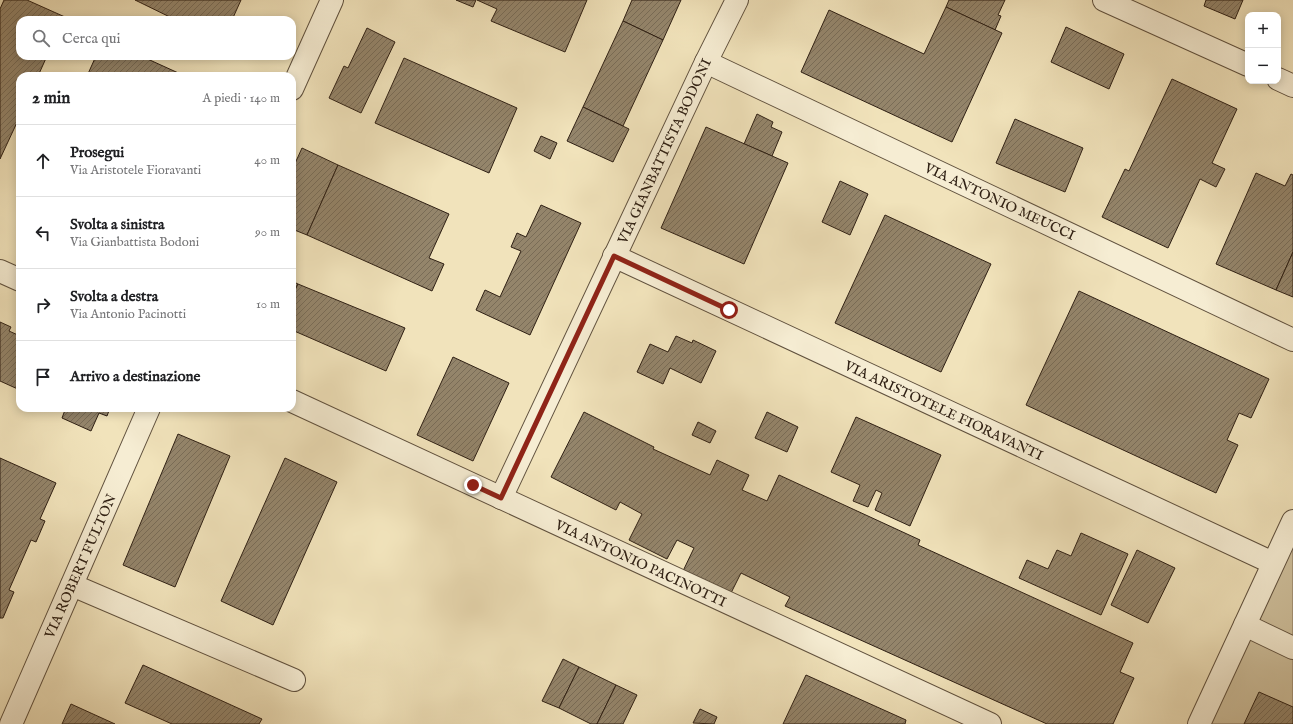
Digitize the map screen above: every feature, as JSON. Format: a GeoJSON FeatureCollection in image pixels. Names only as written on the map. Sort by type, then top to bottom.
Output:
{"type":"FeatureCollection","features":[{"type":"Feature","properties":{"kind":"street"},"geometry":{"type":"LineString","coordinates":[[296,80],[332,0]]}},
{"type":"Feature","properties":{"kind":"street","name":"VIA GIANBATTISTA BODONI"},"geometry":{"type":"LineString","coordinates":[[501,498],[614,256],[737,0]]}},
{"type":"Feature","properties":{"kind":"street"},"geometry":{"type":"LineString","coordinates":[[1104,0],[1245,64]]}},
{"type":"Feature","properties":{"kind":"street","name":"VIA ANTONIO MEUCCI"},"geometry":{"type":"LineString","coordinates":[[706,62],[1293,340]]}},
{"type":"Feature","properties":{"kind":"street"},"geometry":{"type":"LineString","coordinates":[[1281,80],[1293,86]]}},
{"type":"Feature","properties":{"kind":"street","name":"VIA ARISTOTELE FIORAVANTI"},"geometry":{"type":"LineString","coordinates":[[614,256],[1273,564]]}},
{"type":"Feature","properties":{"kind":"street"},"geometry":{"type":"LineString","coordinates":[[0,271],[16,278]]}},
{"type":"Feature","properties":{"kind":"street","name":"VIA ANTONIO PACINOTTI"},"geometry":{"type":"LineString","coordinates":[[296,402],[990,724]]}},
{"type":"Feature","properties":{"kind":"street","name":"VIA ROBERT FULTON"},"geometry":{"type":"LineString","coordinates":[[11,724],[147,412]]}},
{"type":"Feature","properties":{"kind":"street"},"geometry":{"type":"LineString","coordinates":[[1199,724],[1293,521]]}},
{"type":"Feature","properties":{"kind":"street"},"geometry":{"type":"LineString","coordinates":[[72,585],[294,680]]}},
{"type":"Feature","properties":{"kind":"street"},"geometry":{"type":"LineString","coordinates":[[1245,625],[1293,648]]}},
{"type":"Feature","properties":{"kind":"shaded area"},"geometry":{"type":"Polygon","coordinates":[[[1293,520],[1293,724],[1198,724],[1293,520]]]}},
{"type":"Feature","properties":{"kind":"building"},"geometry":{"type":"Polygon","coordinates":[[[4,0],[27,0],[63,16],[16,16],[16,60],[45,60],[40,72],[16,72],[16,125],[0,159],[0,9],[4,0]]]}},
{"type":"Feature","properties":{"kind":"building"},"geometry":{"type":"Polygon","coordinates":[[[135,0],[241,0],[234,16],[168,16],[135,0]]]}},
{"type":"Feature","properties":{"kind":"building"},"geometry":{"type":"Polygon","coordinates":[[[456,0],[476,0],[473,7],[456,0]]]}},
{"type":"Feature","properties":{"kind":"building"},"geometry":{"type":"Polygon","coordinates":[[[477,0],[587,0],[565,52],[491,21],[497,9],[477,0]]]}},
{"type":"Feature","properties":{"kind":"building"},"geometry":{"type":"Polygon","coordinates":[[[632,0],[681,0],[663,40],[623,21],[632,0]]]}},
{"type":"Feature","properties":{"kind":"building"},"geometry":{"type":"Polygon","coordinates":[[[949,0],[1005,0],[998,15],[1001,16],[995,30],[946,7],[949,0]]]}},
{"type":"Feature","properties":{"kind":"building"},"geometry":{"type":"Polygon","coordinates":[[[1206,0],[1243,0],[1235,19],[1204,6],[1206,0]]]}},
{"type":"Feature","properties":{"kind":"building"},"geometry":{"type":"Polygon","coordinates":[[[946,7],[1002,33],[952,142],[801,72],[829,10],[924,54],[946,7]]]}},
{"type":"Feature","properties":{"kind":"building"},"geometry":{"type":"Polygon","coordinates":[[[623,21],[663,40],[623,126],[583,107],[623,21]]]}},
{"type":"Feature","properties":{"kind":"building"},"geometry":{"type":"Polygon","coordinates":[[[1066,27],[1124,54],[1109,89],[1051,62],[1066,27]]]}},
{"type":"Feature","properties":{"kind":"building"},"geometry":{"type":"Polygon","coordinates":[[[367,28],[395,42],[361,113],[329,98],[344,66],[348,68],[367,28]]]}},
{"type":"Feature","properties":{"kind":"building"},"geometry":{"type":"Polygon","coordinates":[[[404,58],[517,108],[489,173],[375,123],[404,58]]]}},
{"type":"Feature","properties":{"kind":"building"},"geometry":{"type":"Polygon","coordinates":[[[94,60],[150,60],[176,72],[89,72],[94,60]]]}},
{"type":"Feature","properties":{"kind":"building"},"geometry":{"type":"Polygon","coordinates":[[[1172,79],[1237,109],[1212,163],[1225,169],[1216,187],[1200,179],[1168,248],[1102,217],[1125,169],[1129,171],[1172,79]]]}},
{"type":"Feature","properties":{"kind":"building"},"geometry":{"type":"Polygon","coordinates":[[[583,107],[629,129],[613,162],[567,141],[583,107]]]}},
{"type":"Feature","properties":{"kind":"building"},"geometry":{"type":"Polygon","coordinates":[[[757,114],[773,122],[771,127],[782,132],[772,156],[744,144],[757,114]]]}},
{"type":"Feature","properties":{"kind":"building"},"geometry":{"type":"Polygon","coordinates":[[[1015,119],[1083,148],[1065,192],[996,163],[1015,119]]]}},
{"type":"Feature","properties":{"kind":"building"},"geometry":{"type":"Polygon","coordinates":[[[706,127],[788,163],[744,264],[661,228],[706,127]]]}},
{"type":"Feature","properties":{"kind":"building"},"geometry":{"type":"Polygon","coordinates":[[[541,136],[557,143],[550,159],[534,151],[541,136]]]}},
{"type":"Feature","properties":{"kind":"building"},"geometry":{"type":"Polygon","coordinates":[[[302,148],[338,165],[307,235],[296,231],[296,161],[302,148]]]}},
{"type":"Feature","properties":{"kind":"building"},"geometry":{"type":"Polygon","coordinates":[[[338,165],[449,214],[429,258],[444,264],[432,291],[307,235],[338,165]]]}},
{"type":"Feature","properties":{"kind":"building"},"geometry":{"type":"Polygon","coordinates":[[[1256,173],[1285,186],[1291,174],[1293,175],[1293,252],[1276,290],[1216,264],[1256,173]]]}},
{"type":"Feature","properties":{"kind":"building"},"geometry":{"type":"Polygon","coordinates":[[[840,181],[868,194],[850,235],[822,222],[840,181]]]}},
{"type":"Feature","properties":{"kind":"building"},"geometry":{"type":"Polygon","coordinates":[[[541,205],[581,223],[530,335],[476,310],[485,290],[500,297],[521,251],[511,247],[517,233],[526,237],[541,205]]]}},
{"type":"Feature","properties":{"kind":"building"},"geometry":{"type":"Polygon","coordinates":[[[885,215],[991,264],[941,372],[835,323],[885,215]]]}},
{"type":"Feature","properties":{"kind":"building"},"geometry":{"type":"Polygon","coordinates":[[[1293,252],[1293,297],[1276,290],[1293,252]]]}},
{"type":"Feature","properties":{"kind":"building"},"geometry":{"type":"Polygon","coordinates":[[[298,284],[405,328],[386,371],[296,332],[296,288],[298,284]]]}},
{"type":"Feature","properties":{"kind":"building"},"geometry":{"type":"Polygon","coordinates":[[[1079,291],[1269,379],[1251,418],[1239,413],[1227,440],[1238,445],[1216,493],[1026,405],[1079,291]]]}},
{"type":"Feature","properties":{"kind":"building"},"geometry":{"type":"Polygon","coordinates":[[[0,322],[11,327],[9,331],[16,334],[16,388],[0,381],[0,322]]]}},
{"type":"Feature","properties":{"kind":"building"},"geometry":{"type":"Polygon","coordinates":[[[676,336],[692,343],[693,340],[716,351],[701,383],[670,368],[663,384],[637,372],[650,344],[668,352],[676,336]]]}},
{"type":"Feature","properties":{"kind":"building"},"geometry":{"type":"Polygon","coordinates":[[[453,357],[509,383],[473,461],[417,435],[453,357]]]}},
{"type":"Feature","properties":{"kind":"building"},"geometry":{"type":"Polygon","coordinates":[[[64,412],[108,412],[107,416],[99,413],[91,431],[62,418],[64,412]]]}},
{"type":"Feature","properties":{"kind":"building"},"geometry":{"type":"Polygon","coordinates":[[[584,412],[654,447],[653,449],[710,475],[717,460],[749,475],[742,490],[767,501],[779,475],[920,540],[918,545],[1133,643],[1120,672],[1134,678],[1113,724],[1047,724],[785,606],[790,597],[741,573],[730,595],[683,571],[694,548],[677,540],[667,559],[629,540],[642,514],[620,502],[616,510],[551,477],[584,412]]]}},
{"type":"Feature","properties":{"kind":"building"},"geometry":{"type":"Polygon","coordinates":[[[767,412],[798,427],[787,452],[755,438],[767,412]]]}},
{"type":"Feature","properties":{"kind":"building"},"geometry":{"type":"Polygon","coordinates":[[[856,417],[941,455],[910,526],[875,510],[882,493],[876,490],[868,507],[853,501],[860,485],[831,472],[856,417]]]}},
{"type":"Feature","properties":{"kind":"building"},"geometry":{"type":"Polygon","coordinates":[[[698,422],[716,431],[710,443],[692,435],[698,422]]]}},
{"type":"Feature","properties":{"kind":"building"},"geometry":{"type":"Polygon","coordinates":[[[178,434],[230,456],[175,587],[123,565],[178,434]]]}},
{"type":"Feature","properties":{"kind":"building"},"geometry":{"type":"Polygon","coordinates":[[[0,458],[56,483],[40,519],[45,521],[36,542],[31,540],[9,590],[14,592],[3,618],[0,618],[0,458]]]}},
{"type":"Feature","properties":{"kind":"building"},"geometry":{"type":"Polygon","coordinates":[[[285,458],[337,482],[273,625],[221,601],[285,458]]]}},
{"type":"Feature","properties":{"kind":"building"},"geometry":{"type":"Polygon","coordinates":[[[1081,533],[1128,554],[1101,615],[1019,578],[1027,560],[1048,569],[1057,550],[1071,556],[1081,533]]]}},
{"type":"Feature","properties":{"kind":"building"},"geometry":{"type":"Polygon","coordinates":[[[1137,550],[1175,568],[1148,623],[1111,605],[1137,550]]]}},
{"type":"Feature","properties":{"kind":"building"},"geometry":{"type":"Polygon","coordinates":[[[563,659],[579,667],[559,708],[542,701],[563,659]]]}},
{"type":"Feature","properties":{"kind":"building"},"geometry":{"type":"Polygon","coordinates":[[[143,665],[262,719],[259,724],[172,724],[125,703],[143,665]]]}},
{"type":"Feature","properties":{"kind":"building"},"geometry":{"type":"Polygon","coordinates":[[[579,667],[616,685],[597,724],[591,724],[559,708],[579,667]]]}},
{"type":"Feature","properties":{"kind":"building"},"geometry":{"type":"Polygon","coordinates":[[[806,675],[906,720],[905,724],[783,724],[806,675]]]}},
{"type":"Feature","properties":{"kind":"building"},"geometry":{"type":"Polygon","coordinates":[[[616,685],[637,695],[623,724],[597,724],[616,685]]]}},
{"type":"Feature","properties":{"kind":"building"},"geometry":{"type":"Polygon","coordinates":[[[1259,692],[1293,707],[1293,724],[1244,724],[1259,692]]]}},
{"type":"Feature","properties":{"kind":"building"},"geometry":{"type":"Polygon","coordinates":[[[71,704],[115,724],[62,724],[71,704]]]}},
{"type":"Feature","properties":{"kind":"building"},"geometry":{"type":"Polygon","coordinates":[[[700,709],[717,717],[714,724],[693,723],[700,709]]]}},
{"type":"Feature","properties":{"kind":"route"},"geometry":{"type":"LineString","coordinates":[[473,485],[501,498],[614,256],[729,310]]}}]}
